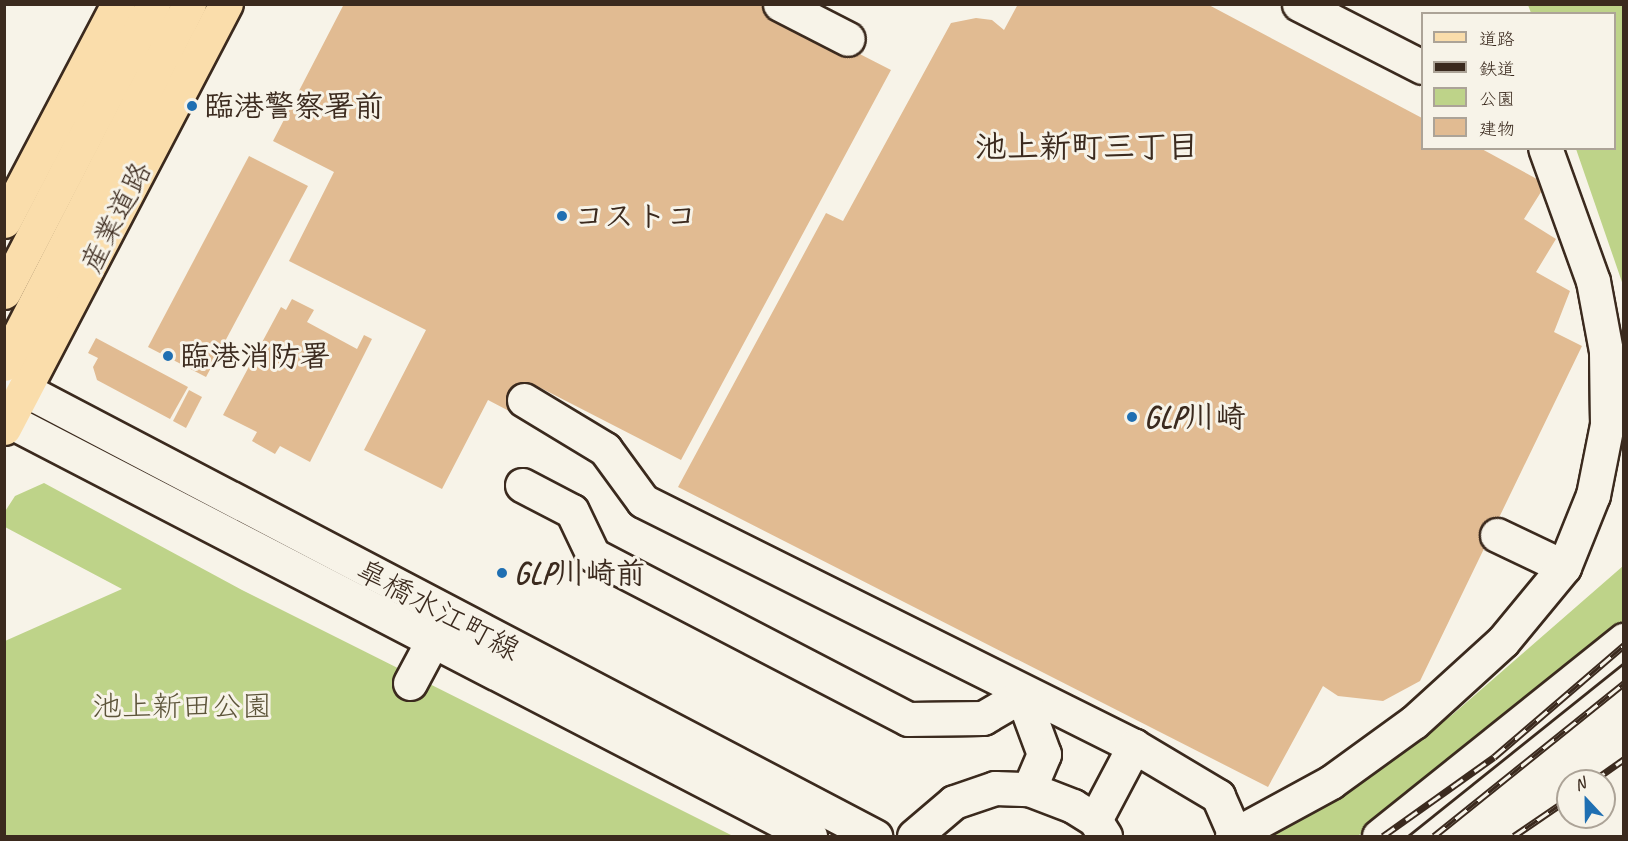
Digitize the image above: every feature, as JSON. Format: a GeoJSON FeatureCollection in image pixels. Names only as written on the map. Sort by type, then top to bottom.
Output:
{"type":"FeatureCollection","features":[{"type":"Feature","properties":{"kind":"main road"},"geometry":{"type":"LineString","coordinates":[[4,221],[118,4]]}},
{"type":"Feature","properties":{"kind":"main road"},"geometry":{"type":"LineString","coordinates":[[4,292],[153,4]]}},
{"type":"Feature","properties":{"kind":"main road"},"geometry":{"type":"LineString","coordinates":[[4,364],[189,4]]}},
{"type":"Feature","properties":{"kind":"main road","name":"産業道路"},"geometry":{"type":"LineString","coordinates":[[6,422],[16,385],[226,4]]}},
{"type":"Feature","properties":{"kind":"street"},"geometry":{"type":"LineString","coordinates":[[780,4],[848,39]]}},
{"type":"Feature","properties":{"kind":"street"},"geometry":{"type":"LineString","coordinates":[[1299,4],[1421,66]]}},
{"type":"Feature","properties":{"kind":"street"},"geometry":{"type":"LineString","coordinates":[[524,400],[605,449],[643,501],[1022,695],[1134,746],[1218,796],[1234,836],[1331,782],[1414,722],[1503,641],[1564,567],[1593,495],[1606,424],[1606,351],[1593,281],[1546,150]]}},
{"type":"Feature","properties":{"kind":"street","name":"皐橋水江町線"},"geometry":{"type":"LineString","coordinates":[[16,385],[875,837]]}},
{"type":"Feature","properties":{"kind":"street","name":"皐橋水江町線"},"geometry":{"type":"LineString","coordinates":[[6,422],[433,640],[810,837]]}},
{"type":"Feature","properties":{"kind":"street"},"geometry":{"type":"LineString","coordinates":[[522,485],[572,511],[593,555],[908,719],[983,718],[1022,695]]}},
{"type":"Feature","properties":{"kind":"street"},"geometry":{"type":"LineString","coordinates":[[1497,535],[1564,567]]}},
{"type":"Feature","properties":{"kind":"street"},"geometry":{"type":"LineString","coordinates":[[410,683],[433,640]]}},
{"type":"Feature","properties":{"kind":"street"},"geometry":{"type":"LineString","coordinates":[[1380,837],[1623,640]]}},
{"type":"Feature","properties":{"kind":"street"},"geometry":{"type":"LineString","coordinates":[[1022,695],[1044,754],[1029,789]]}},
{"type":"Feature","properties":{"kind":"street"},"geometry":{"type":"LineString","coordinates":[[914,837],[954,802],[995,788],[1029,789],[1100,828],[1134,746]]}},
{"type":"Feature","properties":{"kind":"green space"},"geometry":{"type":"Polygon","coordinates":[[[1528,5],[1623,5],[1624,7],[1623,285],[1576,150],[1616,150],[1616,12],[1531,12],[1528,5]]]}},
{"type":"Feature","properties":{"kind":"green space","name":"池上新田公園"},"geometry":{"type":"Polygon","coordinates":[[[44,483],[242,590],[733,836],[5,836],[5,641],[122,589],[5,527],[4,513],[15,496],[44,483]]]}},
{"type":"Feature","properties":{"kind":"green space"},"geometry":{"type":"Polygon","coordinates":[[[1623,566],[1623,626],[1371,828],[1357,836],[1270,836],[1359,785],[1452,715],[1623,566]]]}},
{"type":"Feature","properties":{"kind":"building","name":"コストコ"},"geometry":{"type":"Polygon","coordinates":[[[344,4],[762,4],[891,70],[681,460],[533,384],[517,415],[488,400],[442,489],[364,450],[426,330],[289,261],[334,172],[273,141],[344,4]]]}},
{"type":"Feature","properties":{"kind":"building","name":"GLP川崎"},"geometry":{"type":"Polygon","coordinates":[[[1018,4],[1207,4],[1421,117],[1421,150],[1484,150],[1546,184],[1524,219],[1556,239],[1536,272],[1570,291],[1554,332],[1582,346],[1420,681],[1383,701],[1338,696],[1323,686],[1268,787],[678,487],[826,213],[843,221],[951,23],[976,18],[992,20],[1004,30],[1018,4]]]}},
{"type":"Feature","properties":{"kind":"building"},"geometry":{"type":"Polygon","coordinates":[[[249,156],[308,186],[206,377],[148,347],[249,156]]]}},
{"type":"Feature","properties":{"kind":"building"},"geometry":{"type":"Polygon","coordinates":[[[292,299],[314,310],[307,322],[357,349],[364,335],[372,339],[310,462],[280,446],[275,454],[252,441],[257,432],[223,415],[281,307],[286,310],[292,299]]]}},
{"type":"Feature","properties":{"kind":"building"},"geometry":{"type":"Polygon","coordinates":[[[96,338],[188,387],[170,419],[97,380],[93,367],[98,358],[88,353],[96,338]]]}},
{"type":"Feature","properties":{"kind":"building"},"geometry":{"type":"Polygon","coordinates":[[[189,390],[202,397],[186,428],[173,421],[189,390]]]}},
{"type":"Feature","properties":{"kind":"railway"},"geometry":{"type":"LineString","coordinates":[[1383,836],[1494,757],[1624,645]]}},
{"type":"Feature","properties":{"kind":"railway"},"geometry":{"type":"LineString","coordinates":[[1434,836],[1624,683]]}},
{"type":"Feature","properties":{"kind":"railway"},"geometry":{"type":"LineString","coordinates":[[1610,769],[1624,759]]}},
{"type":"Feature","properties":{"kind":"railway"},"geometry":{"type":"LineString","coordinates":[[1514,836],[1556,807]]}},
{"type":"Feature","properties":{"kind":"place","name":"臨港警察署前"},"geometry":{"type":"Point","coordinates":[192,106]}},
{"type":"Feature","properties":{"kind":"place","name":"コストコ"},"geometry":{"type":"Point","coordinates":[562,216]}},
{"type":"Feature","properties":{"kind":"place","name":"臨港消防署"},"geometry":{"type":"Point","coordinates":[168,356]}},
{"type":"Feature","properties":{"kind":"place","name":"GLP川崎"},"geometry":{"type":"Point","coordinates":[1132,417]}},
{"type":"Feature","properties":{"kind":"place","name":"GLP川崎前"},"geometry":{"type":"Point","coordinates":[502,573]}},
{"type":"Feature","properties":{"kind":"district","name":"池上新町三丁目"},"geometry":{"type":"Point","coordinates":[1087,147]}}]}
